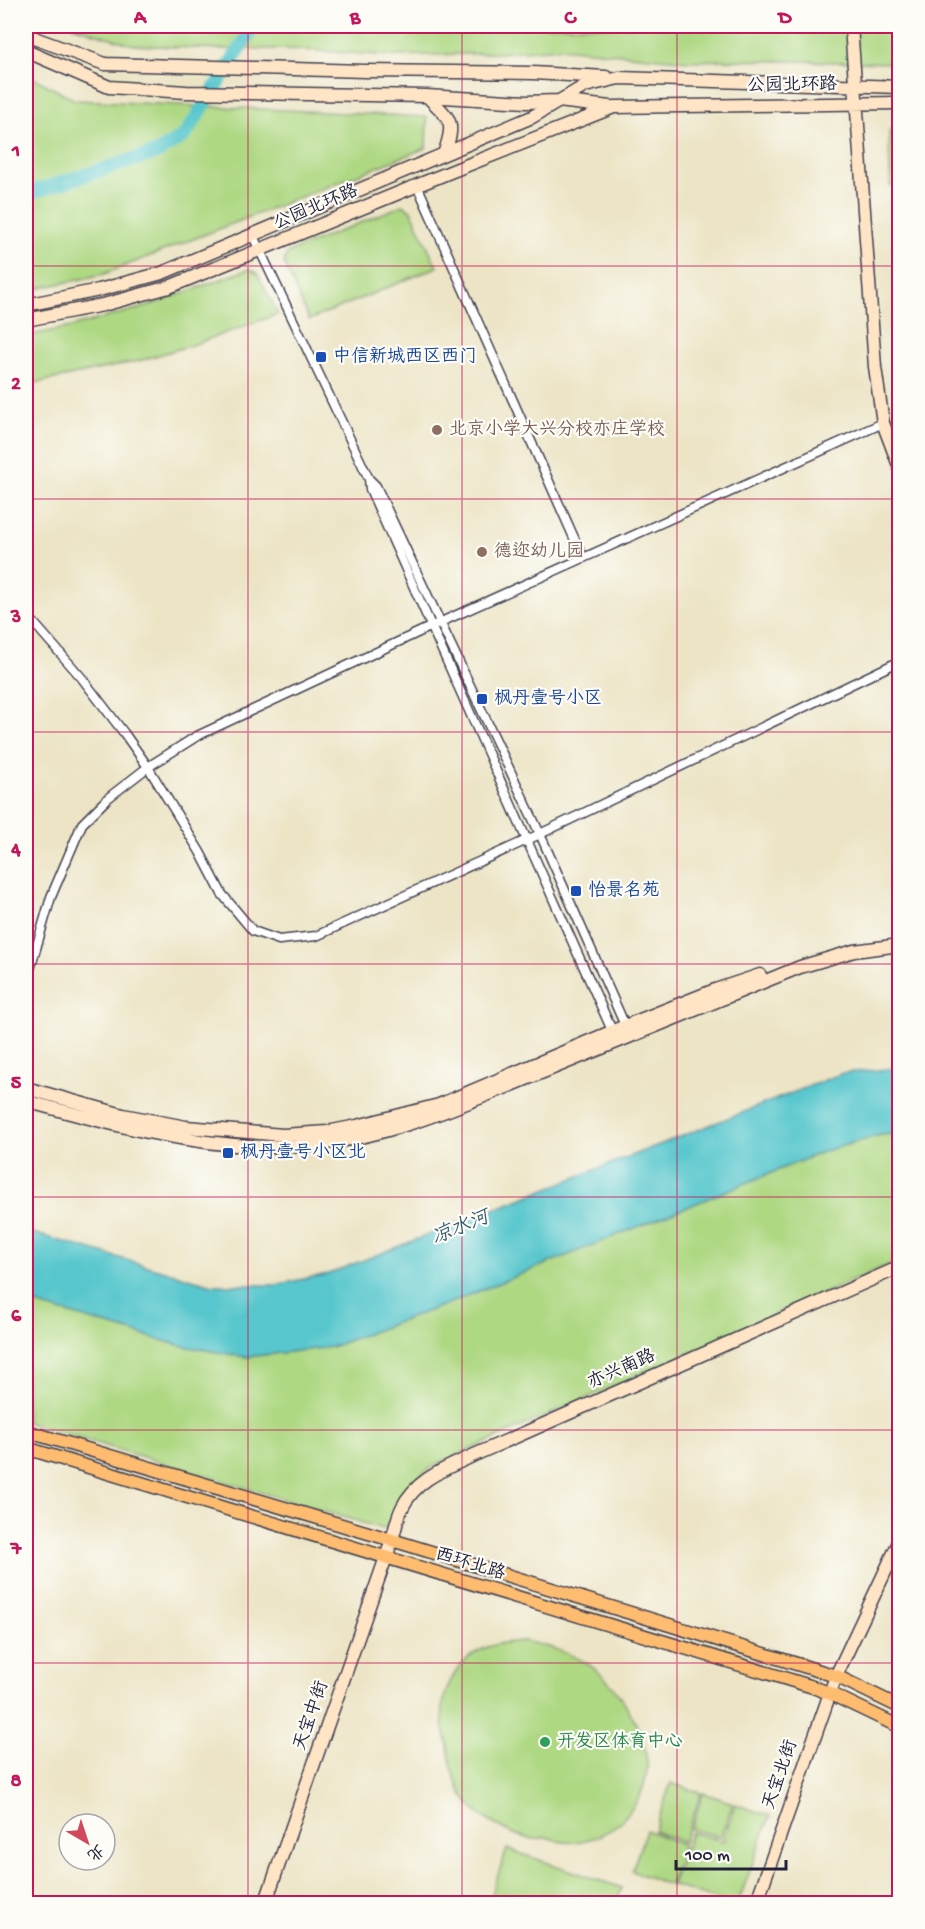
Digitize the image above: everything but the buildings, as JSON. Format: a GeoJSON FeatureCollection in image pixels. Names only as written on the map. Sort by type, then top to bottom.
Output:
{"type":"FeatureCollection","features":[{"type":"Feature","properties":{"kind":"main road","name":"西环北路"},"geometry":{"type":"LineString","coordinates":[[26,1431],[836,1676],[900,1707]]}},
{"type":"Feature","properties":{"kind":"main road","name":"西环北路"},"geometry":{"type":"LineString","coordinates":[[26,1448],[829,1693],[900,1727]]}},
{"type":"Feature","properties":{"kind":"street"},"geometry":{"type":"LineString","coordinates":[[851,26],[875,367],[883,423],[900,468]]}},
{"type":"Feature","properties":{"kind":"street","name":"公园北环路"},"geometry":{"type":"LineString","coordinates":[[26,32],[37,39],[105,64],[533,74],[900,87]]}},
{"type":"Feature","properties":{"kind":"street","name":"公园北环路"},"geometry":{"type":"LineString","coordinates":[[26,51],[109,87],[186,92],[427,96],[526,102],[558,101],[614,107],[900,103]]}},
{"type":"Feature","properties":{"kind":"street","name":"公园北环路"},"geometry":{"type":"LineString","coordinates":[[26,305],[99,290],[162,273],[532,117],[585,86],[620,78]]}},
{"type":"Feature","properties":{"kind":"street"},"geometry":{"type":"LineString","coordinates":[[427,96],[451,123],[452,133],[444,154]]}},
{"type":"Feature","properties":{"kind":"street","name":"公园北环路"},"geometry":{"type":"LineString","coordinates":[[26,320],[103,305],[169,287],[614,107]]}},
{"type":"Feature","properties":{"kind":"street"},"geometry":{"type":"LineString","coordinates":[[417,186],[583,558]]}},
{"type":"Feature","properties":{"kind":"street"},"geometry":{"type":"LineString","coordinates":[[253,236],[369,479],[376,486],[540,834],[627,1031]]}},
{"type":"Feature","properties":{"kind":"street"},"geometry":{"type":"LineString","coordinates":[[26,983],[51,897],[82,824],[108,798],[148,767],[197,736],[440,622],[883,423]]}},
{"type":"Feature","properties":{"kind":"street"},"geometry":{"type":"LineString","coordinates":[[369,479],[370,489],[430,627],[615,1037]]}},
{"type":"Feature","properties":{"kind":"street"},"geometry":{"type":"LineString","coordinates":[[26,616],[81,677],[148,767],[200,852],[222,894],[253,931],[279,940],[316,936],[540,834],[900,661]]}},
{"type":"Feature","properties":{"kind":"street"},"geometry":{"type":"LineString","coordinates":[[26,1101],[122,1127],[178,1138],[247,1146],[280,1147],[359,1137],[440,1114],[716,990],[841,949],[900,936]]}},
{"type":"Feature","properties":{"kind":"street"},"geometry":{"type":"LineString","coordinates":[[627,1031],[801,967],[854,951],[900,945]]}},
{"type":"Feature","properties":{"kind":"street"},"geometry":{"type":"LineString","coordinates":[[26,1088],[123,1115],[186,1127],[283,1135],[327,1132],[439,1105],[615,1037]]}},
{"type":"Feature","properties":{"kind":"street","name":"亦兴南路"},"geometry":{"type":"LineString","coordinates":[[392,1540],[401,1510],[411,1492],[427,1478],[483,1451],[900,1267]]}},
{"type":"Feature","properties":{"kind":"street","name":"天宝中街"},"geometry":{"type":"LineString","coordinates":[[265,1904],[392,1540]]}},
{"type":"Feature","properties":{"kind":"street","name":"天宝北街"},"geometry":{"type":"LineString","coordinates":[[756,1904],[829,1693],[900,1540]]}},
{"type":"Feature","properties":{"kind":"green space"},"geometry":{"type":"Polygon","coordinates":[[[72,26],[899,26],[900,63],[689,61],[561,48],[498,53],[394,56],[289,49],[216,49],[133,45],[72,26]]]}},
{"type":"Feature","properties":{"kind":"green space"},"geometry":{"type":"Polygon","coordinates":[[[26,74],[75,100],[427,117],[426,148],[104,274],[26,291],[26,74]]]}},
{"type":"Feature","properties":{"kind":"green space"},"geometry":{"type":"Polygon","coordinates":[[[899,122],[899,186],[890,186],[889,131],[899,122]]]}},
{"type":"Feature","properties":{"kind":"green space"},"geometry":{"type":"Polygon","coordinates":[[[403,205],[411,210],[437,267],[309,320],[284,263],[287,253],[403,205]]]}},
{"type":"Feature","properties":{"kind":"green space"},"geometry":{"type":"Polygon","coordinates":[[[249,269],[257,273],[278,314],[198,343],[139,361],[26,385],[26,336],[71,327],[148,306],[249,269]]]}},
{"type":"Feature","properties":{"kind":"green space"},"geometry":{"type":"Polygon","coordinates":[[[899,1133],[899,1260],[435,1465],[407,1487],[390,1522],[383,1529],[26,1422],[26,1301],[178,1345],[246,1357],[331,1347],[447,1304],[825,1151],[880,1135],[899,1133]]]}},
{"type":"Feature","properties":{"kind":"green space","name":"开发区体育中心"},"geometry":{"type":"Polygon","coordinates":[[[524,1641],[573,1656],[599,1672],[628,1708],[641,1737],[647,1764],[642,1790],[637,1801],[620,1822],[598,1836],[569,1843],[546,1837],[537,1839],[519,1836],[479,1814],[463,1795],[453,1773],[443,1723],[443,1711],[444,1699],[453,1677],[460,1667],[477,1652],[497,1644],[524,1641]]]}},
{"type":"Feature","properties":{"kind":"green space"},"geometry":{"type":"Polygon","coordinates":[[[671,1783],[701,1793],[684,1842],[654,1831],[671,1783]]]}},
{"type":"Feature","properties":{"kind":"green space"},"geometry":{"type":"Polygon","coordinates":[[[703,1793],[733,1803],[721,1837],[691,1829],[703,1793]]]}},
{"type":"Feature","properties":{"kind":"green space"},"geometry":{"type":"Polygon","coordinates":[[[735,1804],[770,1816],[738,1903],[726,1903],[672,1885],[691,1832],[723,1841],[735,1804]]]}},
{"type":"Feature","properties":{"kind":"green space"},"geometry":{"type":"Polygon","coordinates":[[[646,1830],[683,1845],[670,1885],[632,1871],[646,1830]]]}},
{"type":"Feature","properties":{"kind":"green space"},"geometry":{"type":"Polygon","coordinates":[[[507,1849],[622,1888],[616,1903],[488,1903],[507,1849]]]}},
{"type":"Feature","properties":{"kind":"water","name":"凉水河"},"geometry":{"type":"Polygon","coordinates":[[[899,1068],[899,1133],[880,1135],[825,1151],[447,1304],[331,1347],[246,1357],[178,1345],[26,1301],[26,1231],[213,1285],[275,1285],[328,1274],[843,1073],[899,1068]]]}},
{"type":"Feature","properties":{"kind":"waterway"},"geometry":{"type":"LineString","coordinates":[[26,194],[158,152],[185,135],[254,26]]}},
{"type":"Feature","properties":{"kind":"place","name":"中信新城西区西门"},"geometry":{"type":"Point","coordinates":[321,357]}},
{"type":"Feature","properties":{"kind":"place","name":"北京小学大兴分校亦庄学校"},"geometry":{"type":"Point","coordinates":[437,430]}},
{"type":"Feature","properties":{"kind":"place","name":"德迩幼儿园"},"geometry":{"type":"Point","coordinates":[482,552]}},
{"type":"Feature","properties":{"kind":"place","name":"枫丹壹号小区"},"geometry":{"type":"Point","coordinates":[482,699]}},
{"type":"Feature","properties":{"kind":"place","name":"怡景名苑"},"geometry":{"type":"Point","coordinates":[576,891]}},
{"type":"Feature","properties":{"kind":"place","name":"枫丹壹号小区北"},"geometry":{"type":"Point","coordinates":[228,1153]}},
{"type":"Feature","properties":{"kind":"place","name":"开发区体育中心"},"geometry":{"type":"Point","coordinates":[545,1742]}}]}
